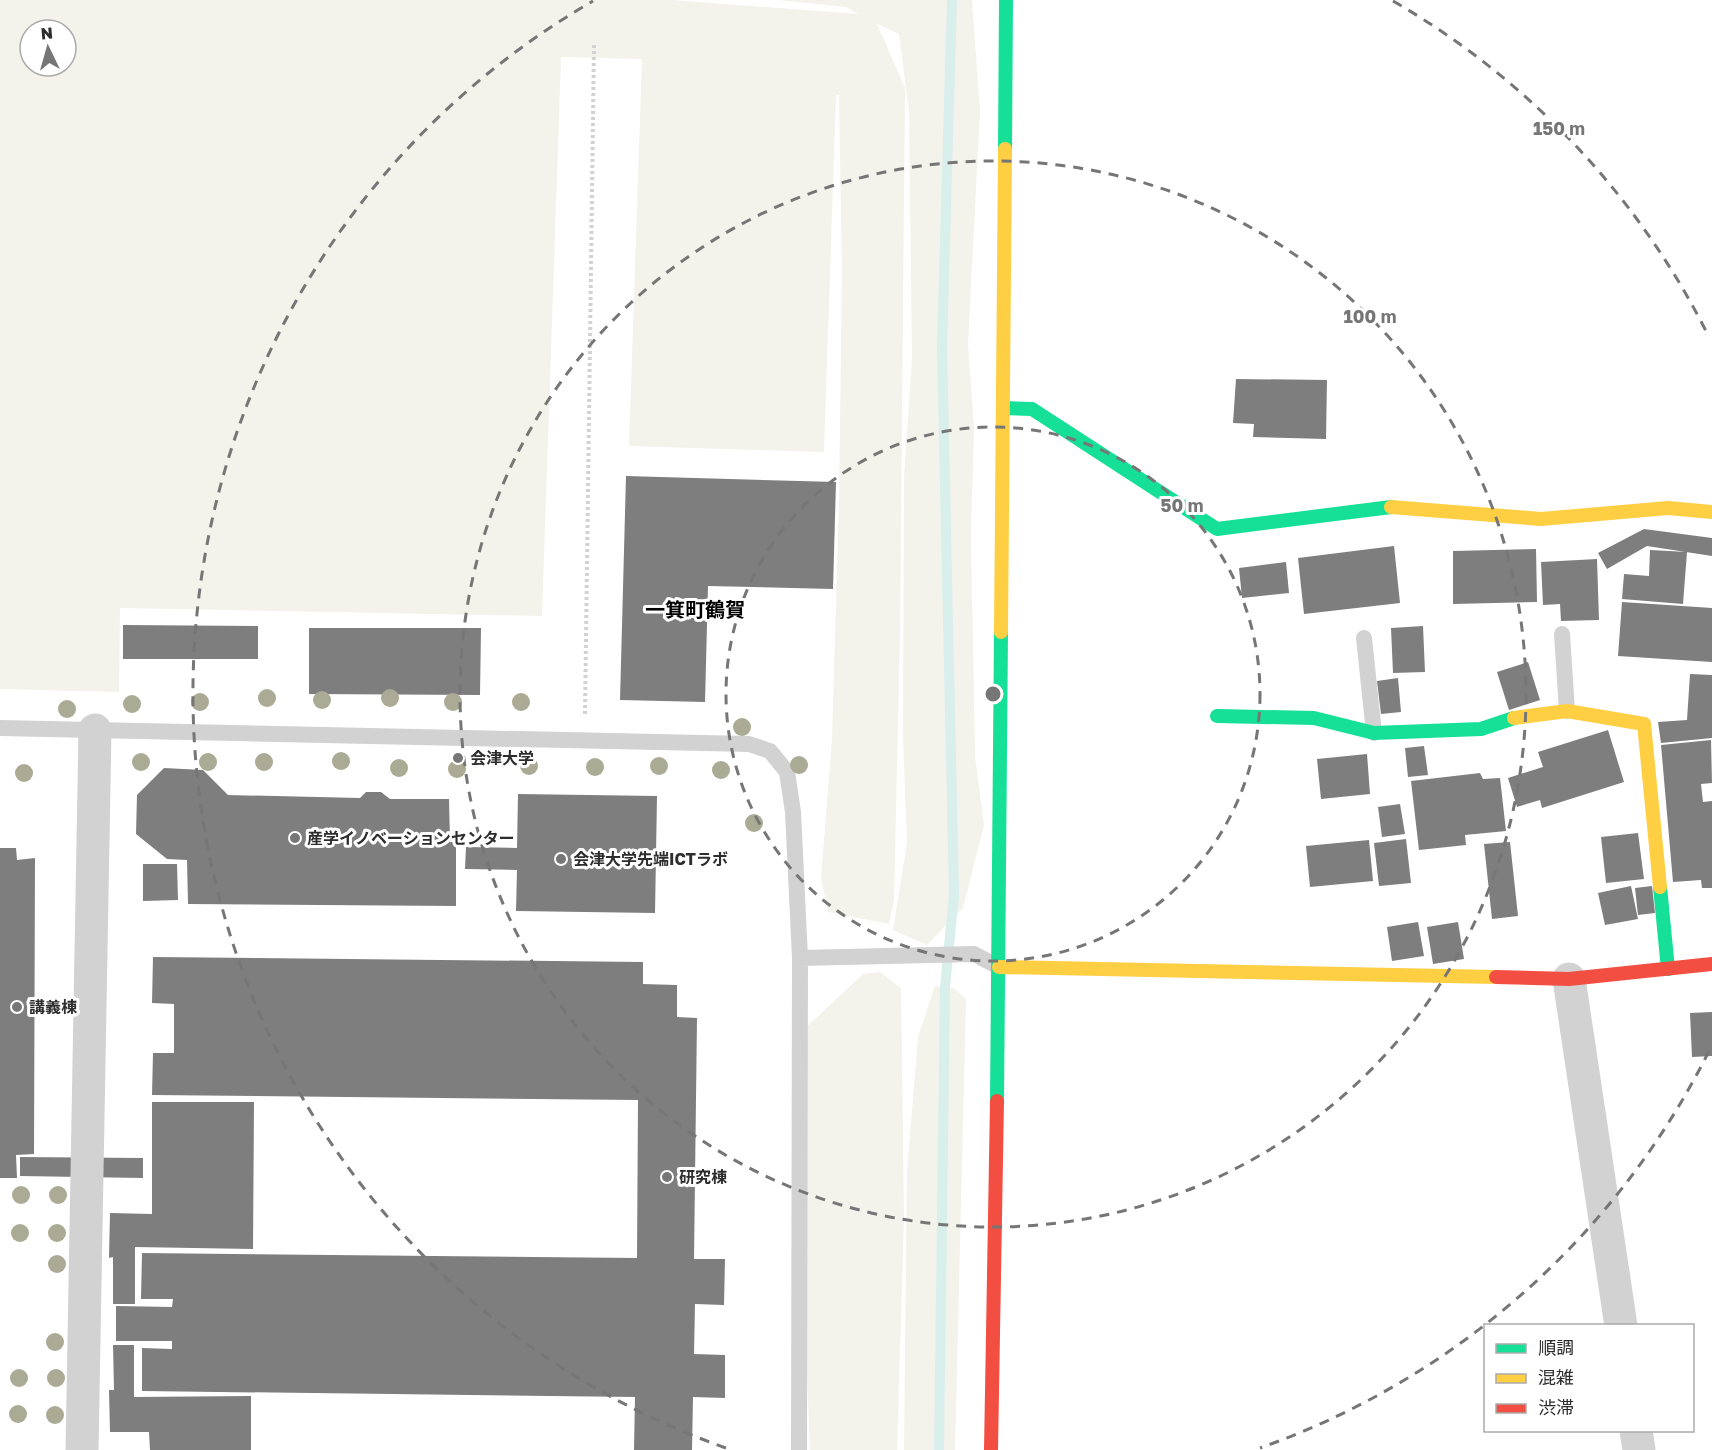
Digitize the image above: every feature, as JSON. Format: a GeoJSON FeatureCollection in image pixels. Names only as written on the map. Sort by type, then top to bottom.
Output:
{"type":"FeatureCollection","features":[{"type":"Feature","properties":{"kind":"street"},"geometry":{"type":"LineString","coordinates":[[991,1450],[999,967],[1006,0]]}},
{"type":"Feature","properties":{"kind":"street"},"geometry":{"type":"LineString","coordinates":[[1003,408],[1032,409],[1217,529],[1395,507],[1541,519],[1668,507],[1712,512]]}},
{"type":"Feature","properties":{"kind":"street"},"geometry":{"type":"LineString","coordinates":[[1217,716],[1314,718],[1374,734],[1481,729],[1518,717],[1567,711],[1622,718],[1644,724],[1668,969]]}},
{"type":"Feature","properties":{"kind":"street"},"geometry":{"type":"LineString","coordinates":[[82,1450],[95,730]]}},
{"type":"Feature","properties":{"kind":"street"},"geometry":{"type":"LineString","coordinates":[[999,967],[1569,979],[1712,964]]}},
{"type":"Feature","properties":{"kind":"street"},"geometry":{"type":"LineString","coordinates":[[1569,979],[1621,1324]]}},
{"type":"Feature","properties":{"kind":"street"},"geometry":{"type":"LineString","coordinates":[[1636,1432],[1639,1450]]}},
{"type":"Feature","properties":{"kind":"lane"},"geometry":{"type":"LineString","coordinates":[[1562,634],[1567,711]]}},
{"type":"Feature","properties":{"kind":"lane"},"geometry":{"type":"LineString","coordinates":[[1364,638],[1374,734]]}},
{"type":"Feature","properties":{"kind":"lane"},"geometry":{"type":"LineString","coordinates":[[0,728],[585,739],[749,744],[770,751],[787,772],[793,812],[800,958],[799,1450]]}},
{"type":"Feature","properties":{"kind":"lane"},"geometry":{"type":"LineString","coordinates":[[800,958],[974,954],[999,967]]}},
{"type":"Feature","properties":{"kind":"path"},"geometry":{"type":"LineString","coordinates":[[585,739],[594,45]]}},
{"type":"Feature","properties":{"kind":"shaded area"},"geometry":{"type":"Polygon","coordinates":[[[0,0],[671,0],[858,14],[846,7],[778,0],[972,0],[980,111],[968,345],[974,427],[971,536],[975,756],[984,825],[963,908],[927,945],[893,930],[907,843],[903,737],[904,478],[912,358],[909,112],[899,34],[877,24],[905,88],[900,634],[894,900],[889,924],[828,912],[821,878],[832,739],[839,501],[842,270],[839,95],[836,95],[824,452],[629,446],[642,59],[561,57],[542,616],[120,608],[119,692],[0,689],[0,0]]]}},
{"type":"Feature","properties":{"kind":"shaded area"},"geometry":{"type":"Polygon","coordinates":[[[880,972],[901,988],[904,1217],[897,1450],[810,1450],[799,1167],[800,1033],[863,974],[880,972]]]}},
{"type":"Feature","properties":{"kind":"shaded area"},"geometry":{"type":"Polygon","coordinates":[[[935,986],[954,988],[966,999],[955,1450],[904,1450],[907,1171],[918,1037],[935,986]]]}},
{"type":"Feature","properties":{"kind":"building"},"geometry":{"type":"Polygon","coordinates":[[[1236,379],[1327,380],[1326,439],[1253,437],[1254,424],[1233,423],[1236,379]]]}},
{"type":"Feature","properties":{"kind":"building"},"geometry":{"type":"Polygon","coordinates":[[[626,476],[836,482],[833,589],[708,586],[705,702],[620,700],[626,476]]]}},
{"type":"Feature","properties":{"kind":"building"},"geometry":{"type":"Polygon","coordinates":[[[1644,529],[1712,538],[1712,556],[1647,546],[1607,569],[1598,553],[1644,529]]]}},
{"type":"Feature","properties":{"kind":"building"},"geometry":{"type":"Polygon","coordinates":[[[1394,546],[1400,603],[1304,614],[1298,558],[1394,546]]]}},
{"type":"Feature","properties":{"kind":"building"},"geometry":{"type":"Polygon","coordinates":[[[1536,549],[1537,602],[1453,604],[1453,551],[1536,549]]]}},
{"type":"Feature","properties":{"kind":"building"},"geometry":{"type":"Polygon","coordinates":[[[1650,550],[1687,552],[1683,604],[1622,599],[1624,574],[1649,576],[1650,550]]]}},
{"type":"Feature","properties":{"kind":"building"},"geometry":{"type":"Polygon","coordinates":[[[1597,559],[1599,620],[1561,621],[1560,604],[1543,605],[1541,562],[1597,559]]]}},
{"type":"Feature","properties":{"kind":"building"},"geometry":{"type":"Polygon","coordinates":[[[1286,562],[1289,593],[1242,598],[1239,568],[1286,562]]]}},
{"type":"Feature","properties":{"kind":"building"},"geometry":{"type":"Polygon","coordinates":[[[1622,602],[1712,608],[1712,662],[1618,656],[1622,602]]]}},
{"type":"Feature","properties":{"kind":"building"},"geometry":{"type":"Polygon","coordinates":[[[123,625],[258,626],[258,659],[123,659],[123,625]]]}},
{"type":"Feature","properties":{"kind":"building"},"geometry":{"type":"Polygon","coordinates":[[[1423,626],[1425,672],[1393,673],[1391,628],[1423,626]]]}},
{"type":"Feature","properties":{"kind":"building"},"geometry":{"type":"Polygon","coordinates":[[[309,628],[481,628],[480,695],[309,694],[309,628]]]}},
{"type":"Feature","properties":{"kind":"building"},"geometry":{"type":"Polygon","coordinates":[[[1528,662],[1540,700],[1509,710],[1497,672],[1528,662]]]}},
{"type":"Feature","properties":{"kind":"building"},"geometry":{"type":"Polygon","coordinates":[[[1690,674],[1712,675],[1712,738],[1661,743],[1658,722],[1687,720],[1690,674]]]}},
{"type":"Feature","properties":{"kind":"building"},"geometry":{"type":"Polygon","coordinates":[[[1398,678],[1401,712],[1381,714],[1377,681],[1398,678]]]}},
{"type":"Feature","properties":{"kind":"building"},"geometry":{"type":"Polygon","coordinates":[[[1608,730],[1624,782],[1542,808],[1540,800],[1517,807],[1508,778],[1543,767],[1538,752],[1608,730]]]}},
{"type":"Feature","properties":{"kind":"building"},"geometry":{"type":"Polygon","coordinates":[[[1711,740],[1712,783],[1701,784],[1703,802],[1712,801],[1712,888],[1702,888],[1701,880],[1673,882],[1661,745],[1711,740]]]}},
{"type":"Feature","properties":{"kind":"building"},"geometry":{"type":"Polygon","coordinates":[[[1424,746],[1428,775],[1408,777],[1405,748],[1424,746]]]}},
{"type":"Feature","properties":{"kind":"building"},"geometry":{"type":"Polygon","coordinates":[[[1367,754],[1370,794],[1321,799],[1317,759],[1367,754]]]}},
{"type":"Feature","properties":{"kind":"building","name":"産学イノベーションセンター"},"geometry":{"type":"Polygon","coordinates":[[[164,768],[203,770],[228,795],[360,798],[366,792],[381,792],[390,799],[449,799],[450,842],[456,842],[456,906],[188,904],[187,860],[167,859],[136,834],[137,795],[164,768]]]}},
{"type":"Feature","properties":{"kind":"building"},"geometry":{"type":"Polygon","coordinates":[[[1480,773],[1483,779],[1500,778],[1506,831],[1465,835],[1466,845],[1419,850],[1411,781],[1480,773]]]}},
{"type":"Feature","properties":{"kind":"building","name":"会津大学先端ICTラボ"},"geometry":{"type":"Polygon","coordinates":[[[518,794],[657,796],[655,913],[516,911],[517,870],[465,869],[466,847],[517,848],[518,794]]]}},
{"type":"Feature","properties":{"kind":"building"},"geometry":{"type":"Polygon","coordinates":[[[1400,804],[1405,834],[1382,837],[1378,807],[1400,804]]]}},
{"type":"Feature","properties":{"kind":"building"},"geometry":{"type":"Polygon","coordinates":[[[1638,833],[1644,879],[1606,883],[1601,837],[1638,833]]]}},
{"type":"Feature","properties":{"kind":"building"},"geometry":{"type":"Polygon","coordinates":[[[1406,839],[1411,883],[1379,886],[1374,843],[1406,839]]]}},
{"type":"Feature","properties":{"kind":"building"},"geometry":{"type":"Polygon","coordinates":[[[1369,840],[1373,881],[1310,887],[1306,846],[1369,840]]]}},
{"type":"Feature","properties":{"kind":"building"},"geometry":{"type":"Polygon","coordinates":[[[1510,842],[1518,916],[1492,919],[1484,844],[1510,842]]]}},
{"type":"Feature","properties":{"kind":"building","name":"講義棟"},"geometry":{"type":"Polygon","coordinates":[[[0,848],[16,848],[17,860],[35,858],[34,1154],[16,1155],[17,1178],[0,1178],[0,848]]]}},
{"type":"Feature","properties":{"kind":"building"},"geometry":{"type":"Polygon","coordinates":[[[143,864],[177,864],[178,900],[143,901],[143,864]]]}},
{"type":"Feature","properties":{"kind":"building"},"geometry":{"type":"Polygon","coordinates":[[[1631,886],[1638,919],[1605,925],[1598,893],[1631,886]]]}},
{"type":"Feature","properties":{"kind":"building"},"geometry":{"type":"Polygon","coordinates":[[[1652,886],[1655,913],[1638,915],[1635,888],[1652,886]]]}},
{"type":"Feature","properties":{"kind":"building"},"geometry":{"type":"Polygon","coordinates":[[[1418,922],[1424,956],[1392,961],[1387,927],[1418,922]]]}},
{"type":"Feature","properties":{"kind":"building"},"geometry":{"type":"Polygon","coordinates":[[[1458,922],[1464,959],[1433,964],[1427,927],[1458,922]]]}},
{"type":"Feature","properties":{"kind":"building","name":"研究棟"},"geometry":{"type":"Polygon","coordinates":[[[153,957],[643,962],[643,984],[677,985],[677,1017],[697,1018],[694,1259],[725,1259],[724,1305],[695,1304],[694,1354],[725,1355],[725,1398],[693,1397],[692,1450],[634,1450],[635,1397],[142,1391],[142,1348],[172,1349],[172,1341],[116,1341],[116,1306],[172,1307],[173,1299],[141,1299],[142,1253],[637,1258],[638,1100],[152,1095],[153,1053],[174,1053],[174,1004],[152,1003],[153,957]]]}},
{"type":"Feature","properties":{"kind":"building"},"geometry":{"type":"Polygon","coordinates":[[[1712,1012],[1712,1056],[1692,1057],[1690,1013],[1712,1012]]]}},
{"type":"Feature","properties":{"kind":"building"},"geometry":{"type":"Polygon","coordinates":[[[152,1102],[254,1102],[253,1249],[135,1247],[135,1304],[113,1304],[113,1257],[109,1258],[110,1213],[152,1214],[152,1102]]]}},
{"type":"Feature","properties":{"kind":"building"},"geometry":{"type":"Polygon","coordinates":[[[20,1157],[143,1158],[143,1178],[20,1176],[20,1157]]]}},
{"type":"Feature","properties":{"kind":"building"},"geometry":{"type":"Polygon","coordinates":[[[113,1345],[134,1345],[134,1397],[251,1396],[251,1450],[150,1450],[149,1432],[110,1432],[109,1390],[114,1390],[113,1345]]]}},
{"type":"Feature","properties":{"kind":"waterway"},"geometry":{"type":"LineString","coordinates":[[939,1450],[945,987],[954,895],[942,346],[952,0]]}},
{"type":"Feature","properties":{"kind":"traffic: fast"},"geometry":{"type":"LineString","coordinates":[[1005,149],[1006,0]]}},
{"type":"Feature","properties":{"kind":"traffic: fast"},"geometry":{"type":"LineString","coordinates":[[1003,408],[1032,409],[1217,529],[1391,507]]}},
{"type":"Feature","properties":{"kind":"traffic: fast"},"geometry":{"type":"LineString","coordinates":[[997,1101],[1001,632]]}},
{"type":"Feature","properties":{"kind":"traffic: fast"},"geometry":{"type":"LineString","coordinates":[[1217,716],[1314,718],[1374,733],[1481,729],[1514,718]]}},
{"type":"Feature","properties":{"kind":"traffic: fast"},"geometry":{"type":"LineString","coordinates":[[1660,887],[1668,969]]}},
{"type":"Feature","properties":{"kind":"traffic: slow"},"geometry":{"type":"LineString","coordinates":[[1001,632],[1005,149]]}},
{"type":"Feature","properties":{"kind":"traffic: slow"},"geometry":{"type":"LineString","coordinates":[[1391,507],[1541,519],[1668,508],[1712,512]]}},
{"type":"Feature","properties":{"kind":"traffic: slow"},"geometry":{"type":"LineString","coordinates":[[1514,718],[1567,711],[1644,724],[1660,887]]}},
{"type":"Feature","properties":{"kind":"traffic: slow"},"geometry":{"type":"LineString","coordinates":[[999,967],[1496,977]]}},
{"type":"Feature","properties":{"kind":"traffic: jam"},"geometry":{"type":"LineString","coordinates":[[1496,977],[1569,979],[1712,964]]}},
{"type":"Feature","properties":{"kind":"traffic: jam"},"geometry":{"type":"LineString","coordinates":[[991,1450],[997,1101]]}},
{"type":"Feature","properties":{"kind":"place","name":"会津大学"},"geometry":{"type":"Point","coordinates":[458,758]}},
{"type":"Feature","properties":{"kind":"place","name":"産学イノベーションセンター"},"geometry":{"type":"Point","coordinates":[295,838]}},
{"type":"Feature","properties":{"kind":"place","name":"会津大学先端ICTラボ"},"geometry":{"type":"Point","coordinates":[561,859]}},
{"type":"Feature","properties":{"kind":"place","name":"講義棟"},"geometry":{"type":"Point","coordinates":[17,1007]}},
{"type":"Feature","properties":{"kind":"place","name":"研究棟"},"geometry":{"type":"Point","coordinates":[667,1177]}},
{"type":"Feature","properties":{"kind":"district","name":"一箕町鶴賀"},"geometry":{"type":"Point","coordinates":[695,609]}}]}
